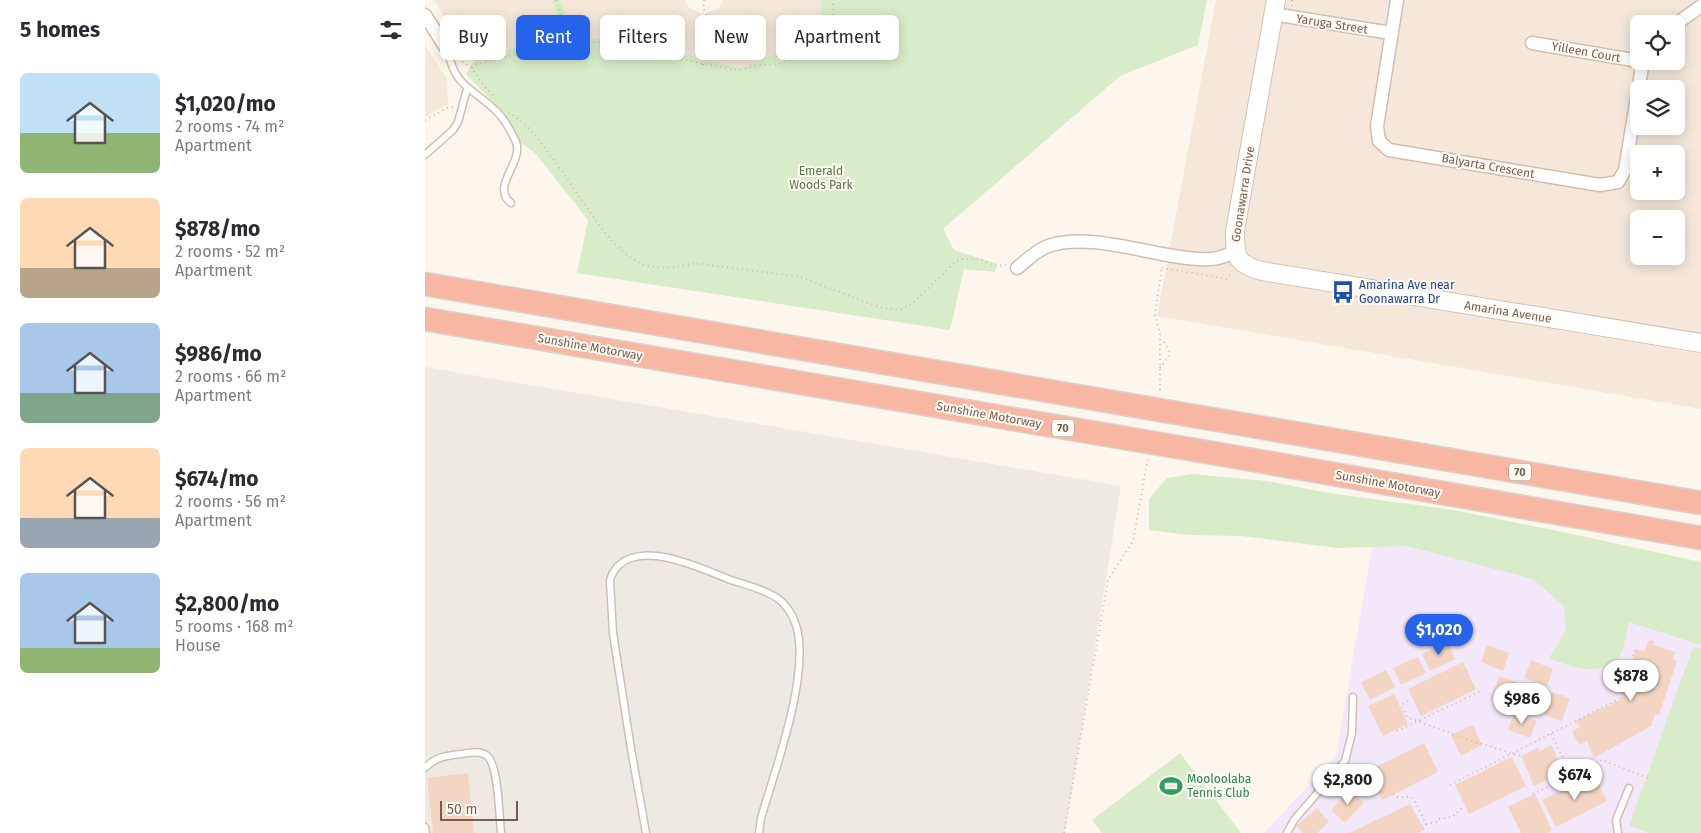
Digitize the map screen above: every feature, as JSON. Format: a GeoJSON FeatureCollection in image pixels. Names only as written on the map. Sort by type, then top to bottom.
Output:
{"type":"FeatureCollection","features":[{"type":"Feature","properties":{"kind":"highway","name":"70"},"geometry":{"type":"LineString","coordinates":[[425,284],[1671,498],[1689,491],[1701,492]]}},
{"type":"Feature","properties":{"kind":"highway","name":"Sunshine Motorway"},"geometry":{"type":"LineString","coordinates":[[425,319],[1701,538]]}},
{"type":"Feature","properties":{"kind":"highway"},"geometry":{"type":"LineString","coordinates":[[1671,498],[1701,503]]}},
{"type":"Feature","properties":{"kind":"street","name":"Balyarta Crescent"},"geometry":{"type":"LineString","coordinates":[[1397,0],[1377,126],[1379,141],[1389,150],[1599,185],[1618,182],[1625,170],[1641,70]]}},
{"type":"Feature","properties":{"kind":"street"},"geometry":{"type":"LineString","coordinates":[[1685,18],[1701,6]]}},
{"type":"Feature","properties":{"kind":"street","name":"Yaruga Street"},"geometry":{"type":"LineString","coordinates":[[1275,7],[1391,33]]}},
{"type":"Feature","properties":{"kind":"street","name":"Goonawarra Drive"},"geometry":{"type":"LineString","coordinates":[[1017,268],[1047,246],[1074,242],[1104,243],[1163,262],[1212,261],[1225,257],[1235,251],[1235,232],[1275,7]]}},
{"type":"Feature","properties":{"kind":"street"},"geometry":{"type":"LineString","coordinates":[[425,15],[440,38]]}},
{"type":"Feature","properties":{"kind":"street","name":"Yilleen Court"},"geometry":{"type":"LineString","coordinates":[[1532,43],[1630,59]]}},
{"type":"Feature","properties":{"kind":"street","name":"Amarina Avenue"},"geometry":{"type":"LineString","coordinates":[[1235,251],[1238,260],[1246,266],[1262,271],[1701,343]]}},
{"type":"Feature","properties":{"kind":"lane"},"geometry":{"type":"LineString","coordinates":[[450,60],[452,68],[467,88],[497,111],[517,144],[516,155],[504,188],[507,200],[511,203]]}},
{"type":"Feature","properties":{"kind":"lane"},"geometry":{"type":"LineString","coordinates":[[425,155],[453,130],[458,122],[467,88]]}},
{"type":"Feature","properties":{"kind":"lane"},"geometry":{"type":"LineString","coordinates":[[644,831],[613,632],[610,582],[612,574],[621,564],[632,557],[643,556],[663,557],[683,562],[768,593],[783,604],[794,619],[799,646],[798,677],[787,728],[761,818],[759,833]]}},
{"type":"Feature","properties":{"kind":"lane"},"geometry":{"type":"LineString","coordinates":[[1287,833],[1294,820],[1345,761],[1352,732],[1353,697]]}},
{"type":"Feature","properties":{"kind":"lane"},"geometry":{"type":"LineString","coordinates":[[425,768],[442,756],[475,753],[487,756],[494,764],[496,774],[501,833]]}},
{"type":"Feature","properties":{"kind":"lane"},"geometry":{"type":"LineString","coordinates":[[1618,833],[1616,820],[1629,788]]}},
{"type":"Feature","properties":{"kind":"lane"},"geometry":{"type":"LineString","coordinates":[[425,826],[426,833]]}},
{"type":"Feature","properties":{"kind":"path"},"geometry":{"type":"LineString","coordinates":[[556,0],[561,15]]}},
{"type":"Feature","properties":{"kind":"path"},"geometry":{"type":"LineString","coordinates":[[703,65],[707,14],[703,8],[704,0]]}},
{"type":"Feature","properties":{"kind":"path"},"geometry":{"type":"LineString","coordinates":[[590,43],[621,43],[703,65],[737,70],[778,64],[796,58],[831,22],[833,0]]}},
{"type":"Feature","properties":{"kind":"path"},"geometry":{"type":"LineString","coordinates":[[1292,0],[1292,7]]}},
{"type":"Feature","properties":{"kind":"path"},"geometry":{"type":"LineString","coordinates":[[472,68],[477,64],[516,54]]}},
{"type":"Feature","properties":{"kind":"path"},"geometry":{"type":"LineString","coordinates":[[461,60],[472,68],[484,86],[500,102]]}},
{"type":"Feature","properties":{"kind":"path"},"geometry":{"type":"LineString","coordinates":[[425,120],[447,108],[462,106]]}},
{"type":"Feature","properties":{"kind":"path"},"geometry":{"type":"LineString","coordinates":[[504,108],[535,134],[610,240],[648,266],[695,264],[800,278],[879,307],[898,310],[916,300],[954,262],[961,259],[983,260],[994,266],[1005,265],[1017,268]]}},
{"type":"Feature","properties":{"kind":"path"},"geometry":{"type":"LineString","coordinates":[[1160,390],[1161,338],[1155,315],[1163,262],[1228,279],[1232,271]]}},
{"type":"Feature","properties":{"kind":"path"},"geometry":{"type":"LineString","coordinates":[[1159,368],[1170,355],[1161,338]]}},
{"type":"Feature","properties":{"kind":"path"},"geometry":{"type":"LineString","coordinates":[[1064,833],[1108,580],[1133,541],[1149,454]]}},
{"type":"Feature","properties":{"kind":"path"},"geometry":{"type":"LineString","coordinates":[[1450,785],[1619,699],[1636,648]]}},
{"type":"Feature","properties":{"kind":"path"},"geometry":{"type":"LineString","coordinates":[[1397,731],[1483,690]]}},
{"type":"Feature","properties":{"kind":"path"},"geometry":{"type":"LineString","coordinates":[[1408,701],[1401,705],[1407,717],[1466,739],[1521,756]]}},
{"type":"Feature","properties":{"kind":"path"},"geometry":{"type":"LineString","coordinates":[[1551,734],[1572,775]]}},
{"type":"Feature","properties":{"kind":"path"},"geometry":{"type":"LineString","coordinates":[[1533,794],[1602,760],[1651,779]]}},
{"type":"Feature","properties":{"kind":"path"},"geometry":{"type":"LineString","coordinates":[[1393,794],[1397,797],[1411,797],[1426,824]]}},
{"type":"Feature","properties":{"kind":"path"},"geometry":{"type":"LineString","coordinates":[[1419,833],[1426,824],[1452,817],[1462,808]]}},
{"type":"Feature","properties":{"kind":"shaded area"},"geometry":{"type":"Polygon","coordinates":[[[434,0],[552,0],[558,15],[516,15],[516,47],[506,51],[506,15],[443,15],[434,0]]]}},
{"type":"Feature","properties":{"kind":"shaded area"},"geometry":{"type":"Polygon","coordinates":[[[560,0],[685,0],[688,7],[703,15],[695,15],[695,57],[685,54],[685,15],[600,15],[600,39],[590,38],[590,15],[565,15],[560,0]]]}},
{"type":"Feature","properties":{"kind":"shaded area"},"geometry":{"type":"Polygon","coordinates":[[[723,0],[821,0],[821,15],[776,15],[776,53],[766,57],[766,15],[711,15],[711,12],[719,9],[723,0]]]}},
{"type":"Feature","properties":{"kind":"shaded area"},"geometry":{"type":"Polygon","coordinates":[[[1216,0],[1701,0],[1701,409],[1157,316],[1216,0]]]}},
{"type":"Feature","properties":{"kind":"shaded area"},"geometry":{"type":"Polygon","coordinates":[[[425,45],[447,79],[448,104],[425,117],[425,45]]]}},
{"type":"Feature","properties":{"kind":"shaded area"},"geometry":{"type":"Polygon","coordinates":[[[708,60],[760,60],[741,68],[708,60]]]}},
{"type":"Feature","properties":{"kind":"shaded area"},"geometry":{"type":"Polygon","coordinates":[[[425,367],[1121,486],[1065,833],[425,833],[425,367]]]}},
{"type":"Feature","properties":{"kind":"shaded area"},"geometry":{"type":"Polygon","coordinates":[[[1375,530],[1701,619],[1701,833],[1264,833],[1336,756],[1375,530]]]}},
{"type":"Feature","properties":{"kind":"green space","name":"Emerald Woods Park"},"geometry":{"type":"Polygon","coordinates":[[[552,0],[560,0],[566,15],[557,15],[552,0]]]}},
{"type":"Feature","properties":{"kind":"green space","name":"Emerald Woods Park"},"geometry":{"type":"Polygon","coordinates":[[[821,0],[1207,0],[1198,45],[1120,76],[943,229],[954,250],[997,264],[995,272],[964,269],[950,330],[577,273],[588,220],[535,153],[521,143],[508,121],[493,102],[466,74],[473,62],[479,60],[506,60],[506,51],[516,47],[516,60],[590,60],[590,38],[600,39],[600,60],[685,60],[685,54],[695,57],[695,60],[708,60],[741,68],[760,60],[766,60],[766,57],[776,53],[776,60],[899,60],[899,15],[821,15],[821,0]]]}},
{"type":"Feature","properties":{"kind":"green space"},"geometry":{"type":"Polygon","coordinates":[[[1192,474],[1267,481],[1329,493],[1454,510],[1701,562],[1701,645],[1629,622],[1624,646],[1617,660],[1601,668],[1579,668],[1549,658],[1566,630],[1564,606],[1533,579],[1407,546],[1338,548],[1242,536],[1189,535],[1149,530],[1149,499],[1167,478],[1192,474]]]}},
{"type":"Feature","properties":{"kind":"green space"},"geometry":{"type":"Polygon","coordinates":[[[1693,647],[1701,649],[1701,833],[1649,833],[1629,826],[1693,647]]]}},
{"type":"Feature","properties":{"kind":"green space","name":"Mooloolaba Tennis Club"},"geometry":{"type":"Polygon","coordinates":[[[1180,753],[1241,833],[1102,833],[1092,820],[1180,753]]]}},
{"type":"Feature","properties":{"kind":"building"},"geometry":{"type":"Polygon","coordinates":[[[1649,640],[1655,641],[1654,645],[1675,652],[1673,660],[1677,661],[1659,715],[1655,714],[1651,726],[1594,758],[1587,741],[1579,745],[1572,731],[1580,727],[1575,721],[1620,700],[1636,649],[1644,652],[1649,640]]]}},
{"type":"Feature","properties":{"kind":"building"},"geometry":{"type":"Polygon","coordinates":[[[1447,642],[1455,659],[1430,671],[1422,654],[1447,642]]]}},
{"type":"Feature","properties":{"kind":"building"},"geometry":{"type":"Polygon","coordinates":[[[1487,645],[1509,653],[1503,671],[1481,662],[1487,645]]]}},
{"type":"Feature","properties":{"kind":"building"},"geometry":{"type":"Polygon","coordinates":[[[1418,657],[1426,673],[1401,685],[1393,668],[1418,657]]]}},
{"type":"Feature","properties":{"kind":"building"},"geometry":{"type":"Polygon","coordinates":[[[1531,660],[1553,669],[1547,686],[1524,678],[1531,660]]]}},
{"type":"Feature","properties":{"kind":"building"},"geometry":{"type":"Polygon","coordinates":[[[1463,662],[1476,689],[1421,716],[1408,689],[1463,662]]]}},
{"type":"Feature","properties":{"kind":"building"},"geometry":{"type":"Polygon","coordinates":[[[1386,670],[1395,687],[1370,700],[1361,682],[1386,670]]]}},
{"type":"Feature","properties":{"kind":"building"},"geometry":{"type":"Polygon","coordinates":[[[1499,676],[1517,682],[1509,705],[1491,699],[1499,676]]]}},
{"type":"Feature","properties":{"kind":"building"},"geometry":{"type":"Polygon","coordinates":[[[1552,692],[1570,698],[1562,721],[1544,715],[1552,692]]]}},
{"type":"Feature","properties":{"kind":"building"},"geometry":{"type":"Polygon","coordinates":[[[1394,694],[1408,724],[1383,736],[1368,706],[1394,694]]]}},
{"type":"Feature","properties":{"kind":"building"},"geometry":{"type":"Polygon","coordinates":[[[1514,712],[1537,721],[1530,738],[1508,730],[1514,712]]]}},
{"type":"Feature","properties":{"kind":"building"},"geometry":{"type":"Polygon","coordinates":[[[1473,725],[1482,745],[1461,756],[1451,735],[1473,725]]]}},
{"type":"Feature","properties":{"kind":"building"},"geometry":{"type":"Polygon","coordinates":[[[1424,743],[1438,772],[1382,800],[1368,771],[1424,743]]]}},
{"type":"Feature","properties":{"kind":"building"},"geometry":{"type":"Polygon","coordinates":[[[1551,745],[1564,771],[1534,786],[1521,756],[1538,748],[1540,751],[1551,745]]]}},
{"type":"Feature","properties":{"kind":"building"},"geometry":{"type":"Polygon","coordinates":[[[1512,757],[1526,786],[1469,814],[1455,785],[1512,757]]]}},
{"type":"Feature","properties":{"kind":"building"},"geometry":{"type":"Polygon","coordinates":[[[468,773],[474,833],[433,833],[427,778],[468,773]]]}},
{"type":"Feature","properties":{"kind":"building"},"geometry":{"type":"Polygon","coordinates":[[[1594,775],[1607,801],[1556,827],[1542,800],[1594,775]]]}},
{"type":"Feature","properties":{"kind":"building"},"geometry":{"type":"Polygon","coordinates":[[[1350,790],[1364,803],[1345,823],[1331,810],[1350,790]]]}},
{"type":"Feature","properties":{"kind":"building"},"geometry":{"type":"Polygon","coordinates":[[[1535,794],[1552,830],[1547,833],[1521,833],[1508,807],[1535,794]]]}},
{"type":"Feature","properties":{"kind":"building"},"geometry":{"type":"Polygon","coordinates":[[[1410,804],[1424,829],[1417,833],[1349,833],[1410,804]]]}},
{"type":"Feature","properties":{"kind":"building"},"geometry":{"type":"Polygon","coordinates":[[[1317,808],[1329,822],[1317,833],[1303,833],[1296,826],[1317,808]]]}},
{"type":"Feature","properties":{"kind":"place","name":"Amarina Ave near Goonawarra Dr"},"geometry":{"type":"Point","coordinates":[1343,292]}},
{"type":"Feature","properties":{"kind":"place","name":"Mooloolaba Tennis Club"},"geometry":{"type":"Point","coordinates":[1171,786]}}]}
